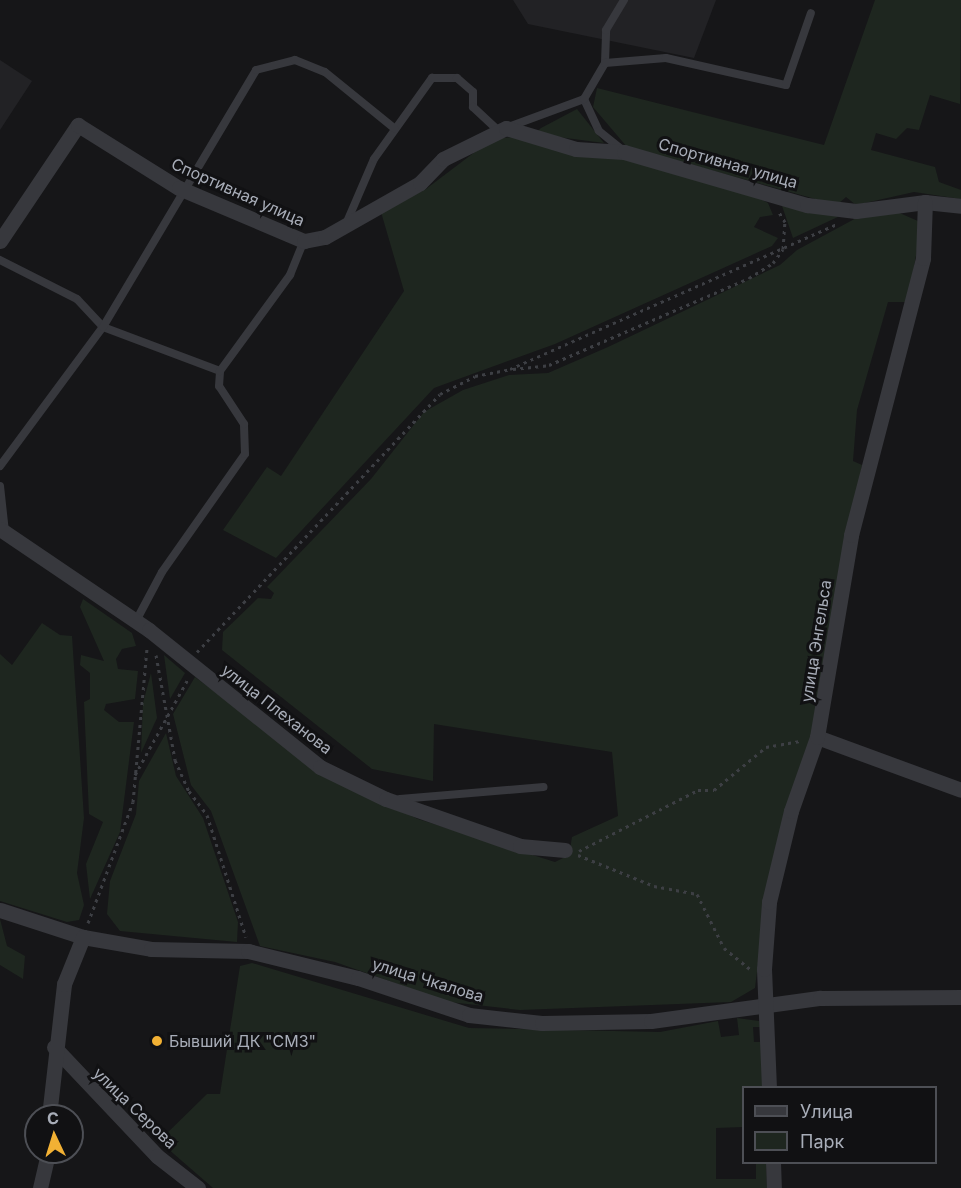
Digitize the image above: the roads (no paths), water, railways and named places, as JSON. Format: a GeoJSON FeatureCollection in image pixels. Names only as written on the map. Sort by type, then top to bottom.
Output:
{"type":"FeatureCollection","features":[{"type":"Feature","properties":{"kind":"street","name":"Спортивная улица"},"geometry":{"type":"LineString","coordinates":[[0,241],[78,125],[187,192],[304,241],[325,237],[420,183],[443,159],[502,129],[566,147],[624,152],[766,193],[856,211],[925,202],[961,206]]}},
{"type":"Feature","properties":{"kind":"street","name":"улица Энгельса"},"geometry":{"type":"LineString","coordinates":[[769,1086],[764,978],[769,902],[791,811],[817,739],[851,535],[922,258],[925,202]]}},
{"type":"Feature","properties":{"kind":"street","name":"улица Плеханова"},"geometry":{"type":"LineString","coordinates":[[2,531],[143,626],[320,767],[386,799],[520,846],[565,850]]}},
{"type":"Feature","properties":{"kind":"street"},"geometry":{"type":"LineString","coordinates":[[817,739],[961,790]]}},
{"type":"Feature","properties":{"kind":"street","name":"улица Чкалова"},"geometry":{"type":"LineString","coordinates":[[0,910],[83,937],[151,949],[248,951],[358,978],[470,1015],[542,1023],[651,1021],[765,1003],[961,997]]}},
{"type":"Feature","properties":{"kind":"street"},"geometry":{"type":"LineString","coordinates":[[51,1104],[54,1047],[64,984],[83,937]]}},
{"type":"Feature","properties":{"kind":"street","name":"улица Серова"},"geometry":{"type":"LineString","coordinates":[[54,1047],[157,1156],[198,1188]]}},
{"type":"Feature","properties":{"kind":"street"},"geometry":{"type":"LineString","coordinates":[[40,1188],[45,1164]]}},
{"type":"Feature","properties":{"kind":"street"},"geometry":{"type":"LineString","coordinates":[[773,1164],[774,1188]]}},
{"type":"Feature","properties":{"kind":"lane"},"geometry":{"type":"LineString","coordinates":[[345,224],[358,188],[394,128],[432,78],[442,75],[457,78],[472,92],[473,107],[502,129],[584,99],[605,63],[606,30],[624,0]]}},
{"type":"Feature","properties":{"kind":"lane"},"geometry":{"type":"LineString","coordinates":[[605,63],[666,58],[786,85],[811,13]]}},
{"type":"Feature","properties":{"kind":"lane"},"geometry":{"type":"LineString","coordinates":[[0,466],[103,327],[187,192],[242,89],[256,70],[276,61],[295,60],[325,72],[394,128]]}},
{"type":"Feature","properties":{"kind":"lane"},"geometry":{"type":"LineString","coordinates":[[584,99],[599,131],[624,152]]}},
{"type":"Feature","properties":{"kind":"lane"},"geometry":{"type":"LineString","coordinates":[[143,626],[162,572],[244,454],[244,424],[219,386],[220,371],[290,275],[304,241]]}},
{"type":"Feature","properties":{"kind":"lane"},"geometry":{"type":"LineString","coordinates":[[0,260],[77,299],[103,327],[220,371]]}},
{"type":"Feature","properties":{"kind":"lane"},"geometry":{"type":"LineString","coordinates":[[0,486],[2,531]]}},
{"type":"Feature","properties":{"kind":"lane"},"geometry":{"type":"LineString","coordinates":[[386,799],[544,787]]}},
{"type":"Feature","properties":{"kind":"place","name":"Бывший ДК \"СМЗ\""},"geometry":{"type":"Point","coordinates":[157,1041]}}]}
